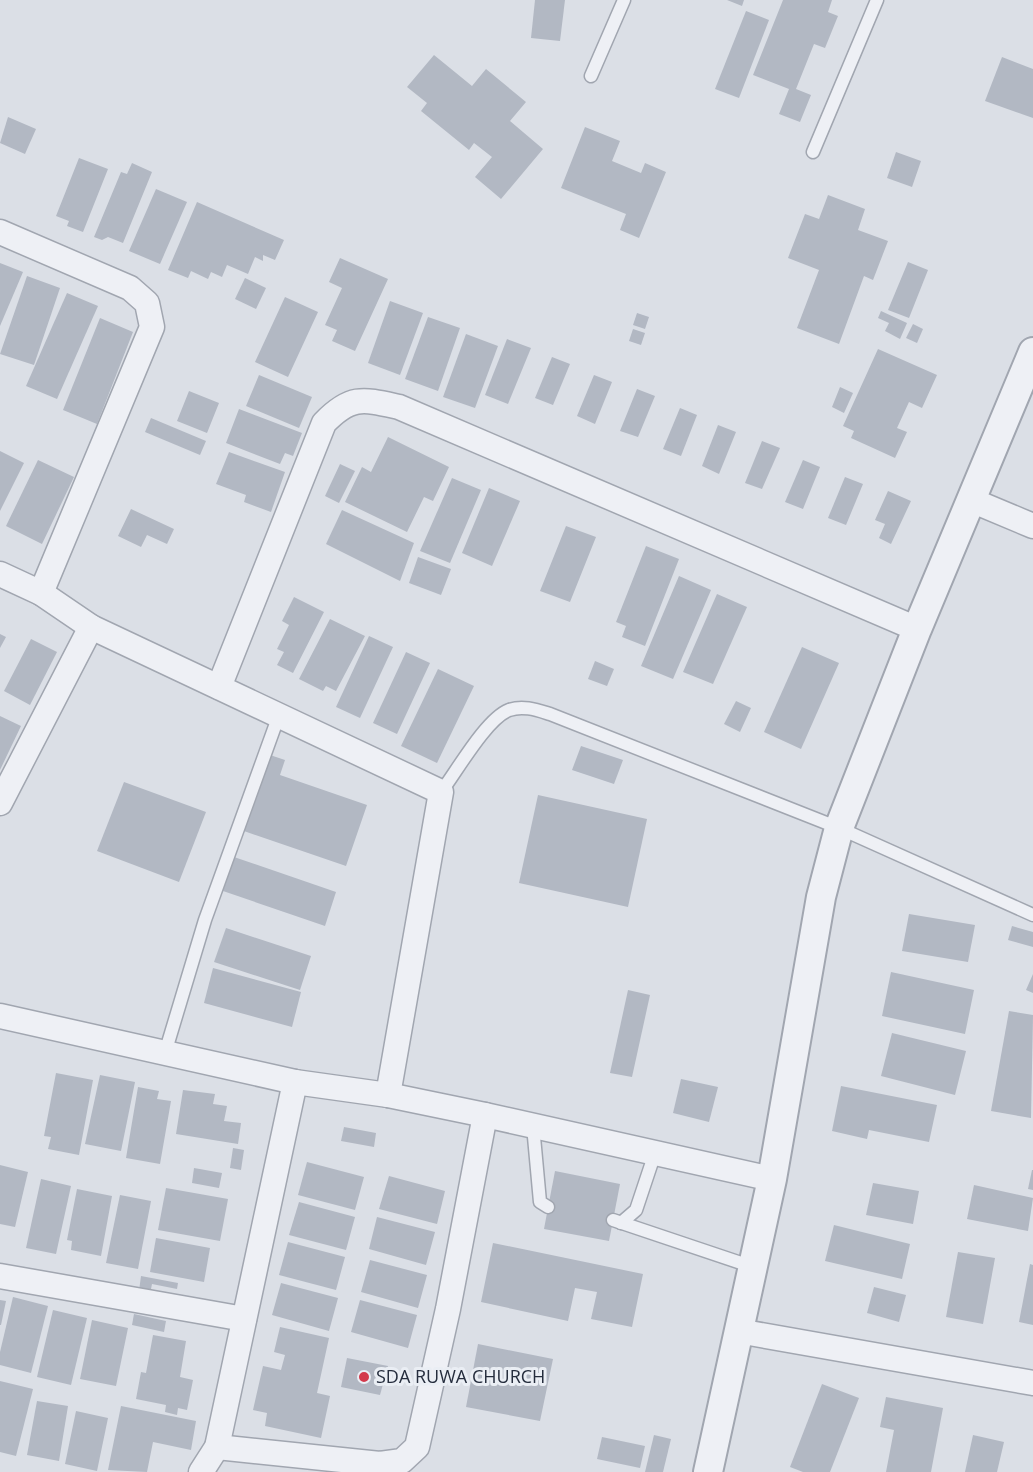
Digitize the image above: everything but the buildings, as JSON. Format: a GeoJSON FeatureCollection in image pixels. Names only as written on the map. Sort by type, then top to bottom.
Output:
{"type":"FeatureCollection","features":[{"type":"Feature","properties":{"kind":"street"},"geometry":{"type":"LineString","coordinates":[[0,232],[130,288],[147,303],[152,327],[41,593]]}},
{"type":"Feature","properties":{"kind":"street"},"geometry":{"type":"LineString","coordinates":[[708,1472],[772,1179],[821,897],[839,828],[917,629],[1033,352]]}},
{"type":"Feature","properties":{"kind":"street"},"geometry":{"type":"LineString","coordinates":[[219,687],[324,423],[340,406],[366,400],[399,407],[917,629]]}},
{"type":"Feature","properties":{"kind":"street"},"geometry":{"type":"LineString","coordinates":[[971,500],[1033,526]]}},
{"type":"Feature","properties":{"kind":"street"},"geometry":{"type":"LineString","coordinates":[[0,574],[41,593],[91,627],[441,792],[388,1095]]}},
{"type":"Feature","properties":{"kind":"street"},"geometry":{"type":"LineString","coordinates":[[0,803],[91,627]]}},
{"type":"Feature","properties":{"kind":"street"},"geometry":{"type":"LineString","coordinates":[[0,1016],[295,1082],[388,1095],[772,1179]]}},
{"type":"Feature","properties":{"kind":"street"},"geometry":{"type":"LineString","coordinates":[[201,1472],[217,1447],[295,1082]]}},
{"type":"Feature","properties":{"kind":"street"},"geometry":{"type":"LineString","coordinates":[[217,1447],[380,1464],[402,1461],[417,1447],[448,1309],[485,1115]]}},
{"type":"Feature","properties":{"kind":"street"},"geometry":{"type":"LineString","coordinates":[[0,1276],[244,1319]]}},
{"type":"Feature","properties":{"kind":"street"},"geometry":{"type":"LineString","coordinates":[[738,1331],[1033,1383]]}},
{"type":"Feature","properties":{"kind":"lane"},"geometry":{"type":"LineString","coordinates":[[591,76],[624,0]]}},
{"type":"Feature","properties":{"kind":"lane"},"geometry":{"type":"LineString","coordinates":[[813,152],[877,0]]}},
{"type":"Feature","properties":{"kind":"lane"},"geometry":{"type":"LineString","coordinates":[[441,792],[494,720],[509,710],[528,708],[550,714],[839,828],[1033,915]]}},
{"type":"Feature","properties":{"kind":"lane"},"geometry":{"type":"LineString","coordinates":[[165,1053],[205,920],[279,715]]}},
{"type":"Feature","properties":{"kind":"lane"},"geometry":{"type":"LineString","coordinates":[[533,1126],[537,1191],[540,1202],[548,1207]]}},
{"type":"Feature","properties":{"kind":"lane"},"geometry":{"type":"LineString","coordinates":[[655,1153],[636,1210],[617,1222],[753,1267]]}},
{"type":"Feature","properties":{"kind":"place","name":"SDA RUWA CHURCH"},"geometry":{"type":"Point","coordinates":[364,1377]}}]}
